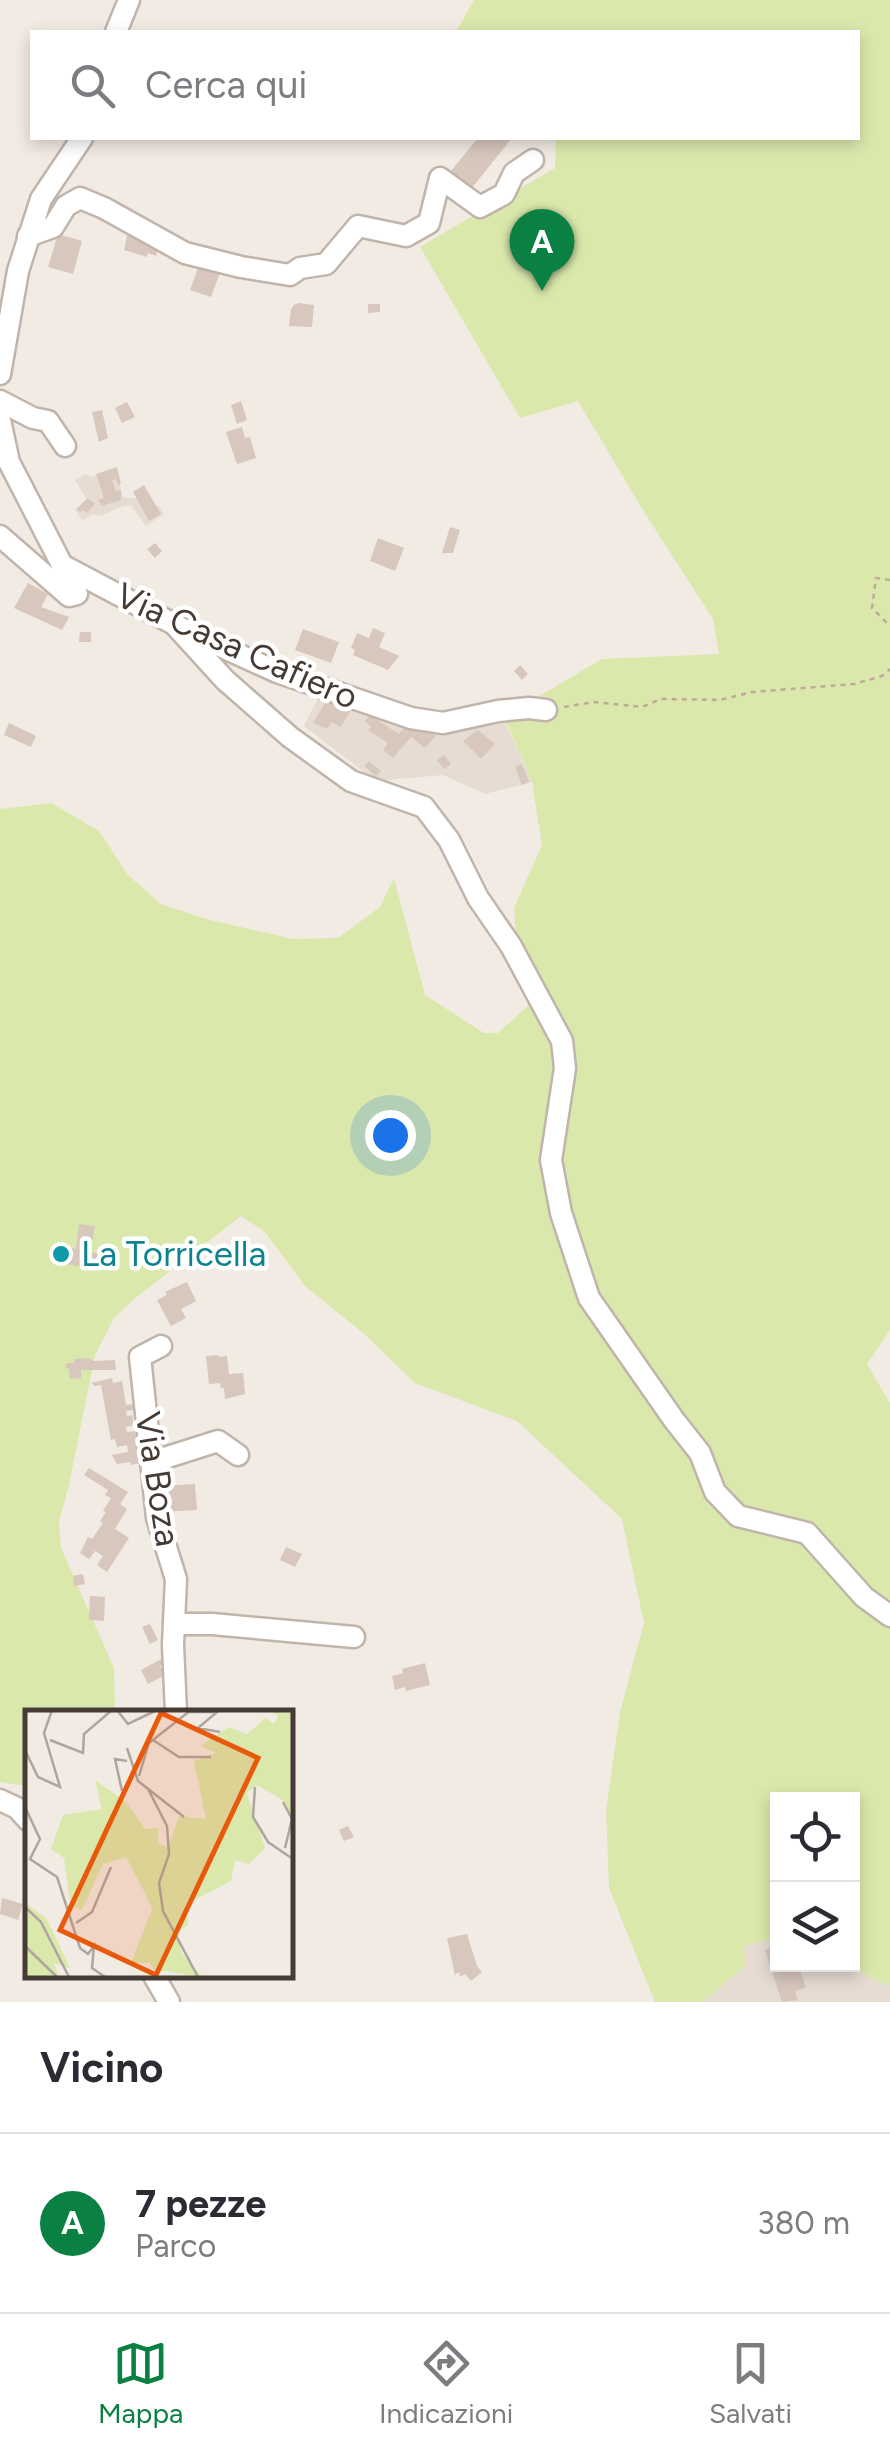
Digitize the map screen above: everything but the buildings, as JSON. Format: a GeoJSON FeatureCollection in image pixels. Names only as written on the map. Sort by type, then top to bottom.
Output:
{"type":"FeatureCollection","features":[{"type":"Feature","properties":{"kind":"street"},"geometry":{"type":"LineString","coordinates":[[117,30],[130,0]]}},
{"type":"Feature","properties":{"kind":"street"},"geometry":{"type":"LineString","coordinates":[[0,374],[18,270],[40,198],[81,140]]}},
{"type":"Feature","properties":{"kind":"street"},"geometry":{"type":"LineString","coordinates":[[28,236],[53,228],[66,206],[80,198],[184,253],[290,275],[300,268],[326,264],[358,226],[406,236],[429,222],[440,178],[480,206],[504,194],[514,173],[533,160]]}},
{"type":"Feature","properties":{"kind":"street"},"geometry":{"type":"LineString","coordinates":[[0,402],[48,422],[65,446]]}},
{"type":"Feature","properties":{"kind":"street"},"geometry":{"type":"LineString","coordinates":[[0,420],[9,462],[62,565]]}},
{"type":"Feature","properties":{"kind":"street","name":"Via Casa Cafiero"},"geometry":{"type":"LineString","coordinates":[[0,536],[69,596],[76,594],[62,565]]}},
{"type":"Feature","properties":{"kind":"street","name":"Via Casa Cafiero"},"geometry":{"type":"LineString","coordinates":[[62,565],[277,672],[411,718],[443,724],[498,711],[546,710]]}},
{"type":"Feature","properties":{"kind":"street"},"geometry":{"type":"LineString","coordinates":[[174,624],[224,680],[290,736],[351,781],[424,807],[448,840],[562,1042],[565,1068],[551,1160],[561,1213],[590,1298],[700,1452],[715,1492],[738,1516],[807,1533],[864,1597],[890,1616]]}},
{"type":"Feature","properties":{"kind":"street","name":"Via Boza"},"geometry":{"type":"LineString","coordinates":[[162,1346],[140,1357],[156,1518],[176,1579],[176,1710]]}},
{"type":"Feature","properties":{"kind":"street"},"geometry":{"type":"LineString","coordinates":[[152,1462],[218,1442],[238,1455]]}},
{"type":"Feature","properties":{"kind":"street"},"geometry":{"type":"LineString","coordinates":[[174,1624],[354,1637]]}},
{"type":"Feature","properties":{"kind":"street"},"geometry":{"type":"LineString","coordinates":[[0,1800],[25,1817]]}},
{"type":"Feature","properties":{"kind":"street"},"geometry":{"type":"LineString","coordinates":[[155,1977],[170,2002]]}},
{"type":"Feature","properties":{"kind":"path"},"geometry":{"type":"LineString","coordinates":[[890,580],[876,578],[872,608],[890,626]]}},
{"type":"Feature","properties":{"kind":"path"},"geometry":{"type":"LineString","coordinates":[[546,710],[594,702],[642,708],[661,700],[720,700],[752,692],[854,684],[882,676],[890,669]]}},
{"type":"Feature","properties":{"kind":"shaded area"},"geometry":{"type":"Polygon","coordinates":[[[116,471],[123,497],[141,499],[153,508],[158,505],[164,514],[146,526],[131,505],[101,516],[93,514],[82,521],[75,509],[88,501],[75,480],[85,474],[92,477],[116,471]]]}},
{"type":"Feature","properties":{"kind":"shaded area"},"geometry":{"type":"Polygon","coordinates":[[[326,682],[420,715],[499,708],[532,782],[485,794],[443,775],[376,781],[304,726],[326,682]]]}},
{"type":"Feature","properties":{"kind":"shaded area"},"geometry":{"type":"Polygon","coordinates":[[[770,1940],[770,1972],[860,1972],[890,1986],[890,2002],[703,2002],[746,1965],[743,1946],[770,1940]]]}},
{"type":"Feature","properties":{"kind":"green space"},"geometry":{"type":"Polygon","coordinates":[[[474,0],[890,0],[890,1330],[867,1364],[890,1403],[890,1986],[859,1972],[860,1792],[770,1792],[770,1940],[743,1946],[746,1965],[703,2002],[655,2002],[609,1888],[606,1811],[620,1712],[644,1623],[622,1519],[517,1421],[415,1383],[363,1333],[305,1286],[265,1232],[241,1216],[114,1318],[95,1355],[59,1522],[61,1548],[114,1668],[115,1710],[25,1710],[25,1786],[0,1782],[0,809],[51,803],[99,831],[128,875],[161,904],[293,939],[338,938],[380,907],[394,878],[425,995],[484,1033],[498,1033],[530,1004],[528,977],[517,950],[514,908],[542,845],[532,782],[504,717],[602,659],[719,654],[713,619],[578,401],[520,418],[420,247],[555,168],[556,140],[860,140],[860,30],[457,30],[474,0]]]}},
{"type":"Feature","properties":{"kind":"place","name":"7 pezze"},"geometry":{"type":"Point","coordinates":[542,291]}},
{"type":"Feature","properties":{"kind":"place","name":"La Torricella"},"geometry":{"type":"Point","coordinates":[61,1254]}}]}
